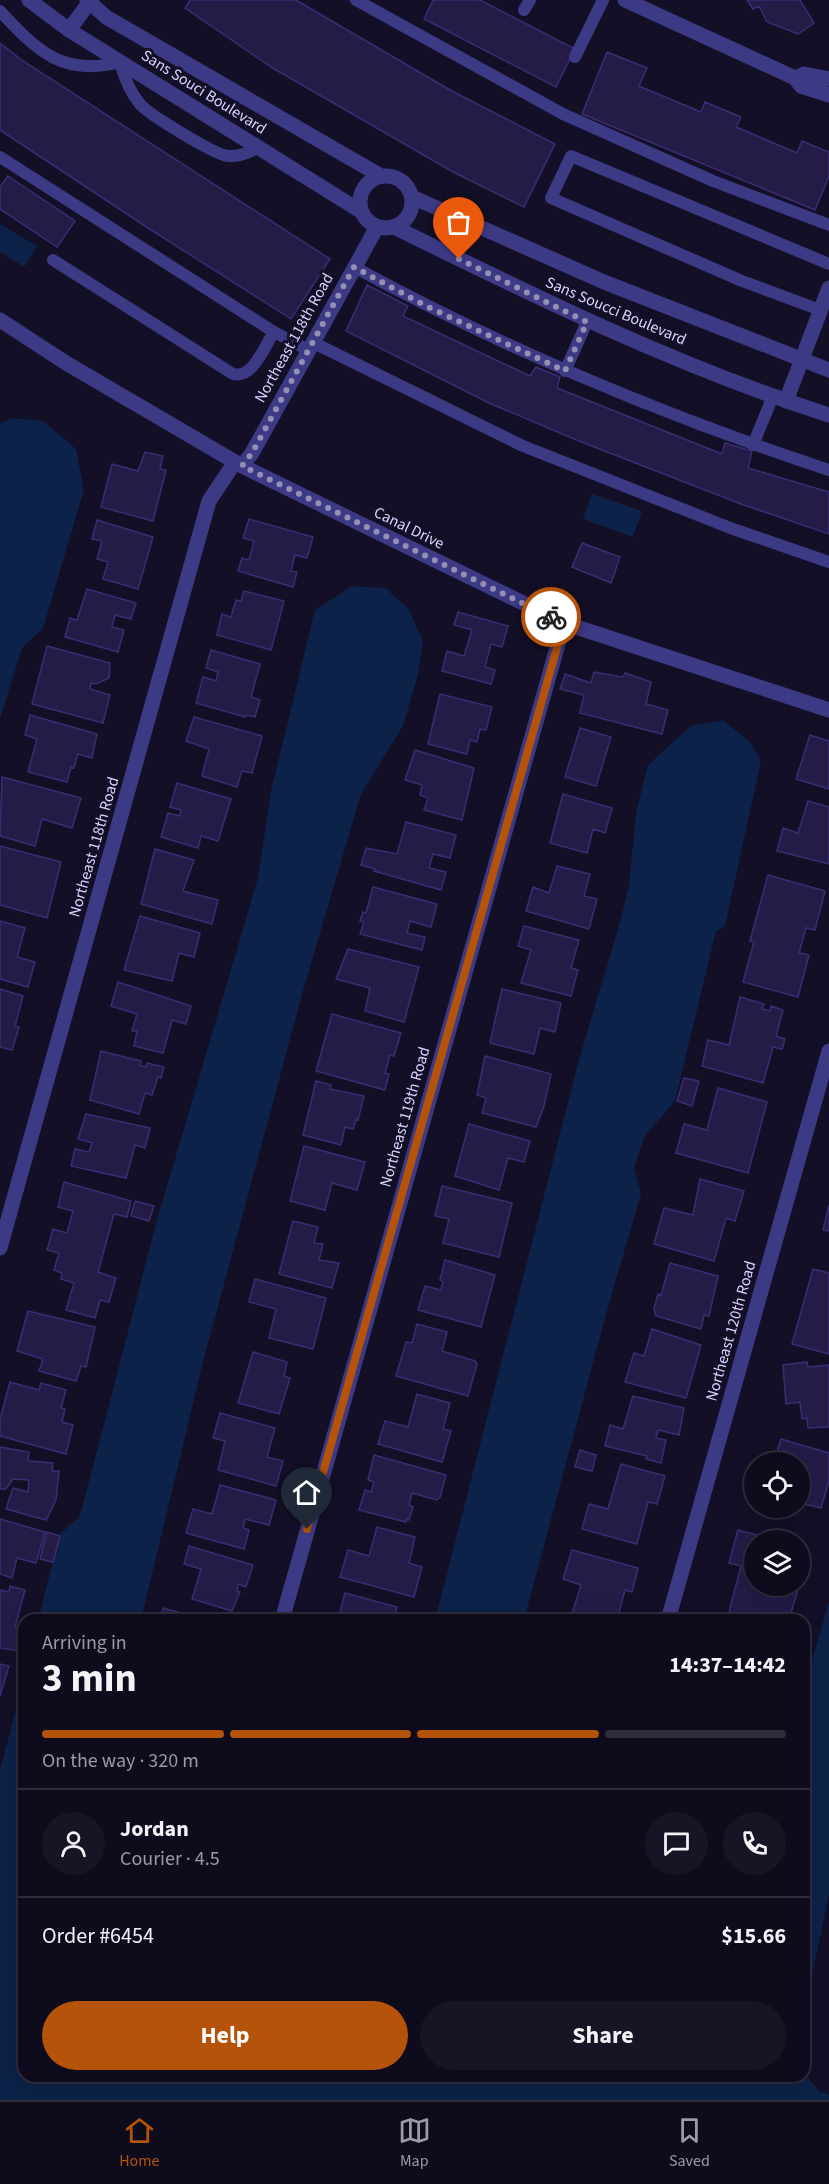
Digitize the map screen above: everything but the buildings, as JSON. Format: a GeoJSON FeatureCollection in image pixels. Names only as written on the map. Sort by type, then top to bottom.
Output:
{"type":"FeatureCollection","features":[{"type":"Feature","properties":{"kind":"street","name":"Sans Souci Boulevard"},"geometry":{"type":"LineString","coordinates":[[29,0],[69,30],[362,212]]}},
{"type":"Feature","properties":{"kind":"street"},"geometry":{"type":"LineString","coordinates":[[625,0],[795,78],[801,86],[829,95]]}},
{"type":"Feature","properties":{"kind":"street","name":"Sans Souci Boulevard"},"geometry":{"type":"LineString","coordinates":[[89,1],[106,17],[381,176]]}},
{"type":"Feature","properties":{"kind":"street"},"geometry":{"type":"LineString","coordinates":[[69,30],[89,1]]}},
{"type":"Feature","properties":{"kind":"street"},"geometry":{"type":"LineString","coordinates":[[795,78],[804,74],[829,79]]}},
{"type":"Feature","properties":{"kind":"street"},"geometry":{"type":"LineString","coordinates":[[381,176],[398,178],[410,189],[412,197],[413,205],[407,219],[394,227],[377,227],[362,212],[360,197],[363,189],[368,183],[381,176]]}},
{"type":"Feature","properties":{"kind":"street","name":"Sans Soucci Boulevard"},"geometry":{"type":"LineString","coordinates":[[412,197],[604,282],[829,370]]}},
{"type":"Feature","properties":{"kind":"street","name":"Northeast 118th Road"},"geometry":{"type":"LineString","coordinates":[[0,1248],[209,501],[238,464],[252,453],[377,227]]}},
{"type":"Feature","properties":{"kind":"street","name":"Sans Soucci Boulevard"},"geometry":{"type":"LineString","coordinates":[[394,227],[587,322],[779,399],[829,415]]}},
{"type":"Feature","properties":{"kind":"street"},"geometry":{"type":"LineString","coordinates":[[779,399],[802,360],[829,288]]}},
{"type":"Feature","properties":{"kind":"street","name":"Canal Drive"},"geometry":{"type":"LineString","coordinates":[[0,320],[66,363],[238,464],[564,623],[829,710]]}},
{"type":"Feature","properties":{"kind":"street","name":"Northeast 119th Road"},"geometry":{"type":"LineString","coordinates":[[284,1614],[564,623]]}},
{"type":"Feature","properties":{"kind":"street","name":"Northeast 120th Road"},"geometry":{"type":"LineString","coordinates":[[670,1614],[829,1051]]}},
{"type":"Feature","properties":{"kind":"lane"},"geometry":{"type":"LineString","coordinates":[[356,0],[563,114],[713,181],[829,225]]}},
{"type":"Feature","properties":{"kind":"lane"},"geometry":{"type":"LineString","coordinates":[[575,57],[603,0]]}},
{"type":"Feature","properties":{"kind":"lane"},"geometry":{"type":"LineString","coordinates":[[0,10],[20,31],[53,58],[71,66],[104,66],[120,62],[126,83],[140,105],[156,118],[225,156],[240,156],[259,148]]}},
{"type":"Feature","properties":{"kind":"lane"},"geometry":{"type":"LineString","coordinates":[[820,310],[742,281],[552,198],[571,156],[829,264]]}},
{"type":"Feature","properties":{"kind":"lane"},"geometry":{"type":"LineString","coordinates":[[0,157],[274,332],[312,347],[523,446],[733,529],[829,562]]}},
{"type":"Feature","properties":{"kind":"lane"},"geometry":{"type":"LineString","coordinates":[[53,260],[232,374],[240,376],[248,373],[274,332]]}},
{"type":"Feature","properties":{"kind":"lane"},"geometry":{"type":"LineString","coordinates":[[354,267],[426,306],[565,371],[753,445],[829,470]]}},
{"type":"Feature","properties":{"kind":"lane"},"geometry":{"type":"LineString","coordinates":[[565,371],[587,322]]}},
{"type":"Feature","properties":{"kind":"lane"},"geometry":{"type":"LineString","coordinates":[[753,445],[779,399]]}},
{"type":"Feature","properties":{"kind":"water"},"geometry":{"type":"Polygon","coordinates":[[[0,224],[37,246],[24,267],[0,252],[0,224]]]}},
{"type":"Feature","properties":{"kind":"water"},"geometry":{"type":"Polygon","coordinates":[[[11,418],[43,421],[76,449],[84,490],[43,628],[22,648],[0,719],[0,424],[11,418]]]}},
{"type":"Feature","properties":{"kind":"water"},"geometry":{"type":"Polygon","coordinates":[[[592,494],[642,511],[633,537],[583,519],[592,494]]]}},
{"type":"Feature","properties":{"kind":"water"},"geometry":{"type":"Polygon","coordinates":[[[352,586],[385,588],[408,608],[423,641],[418,674],[403,726],[361,794],[303,991],[203,1362],[142,1614],[40,1614],[60,1534],[80,1516],[157,1220],[258,878],[271,791],[315,610],[352,586]]]}},
{"type":"Feature","properties":{"kind":"water"},"geometry":{"type":"Polygon","coordinates":[[[723,720],[749,741],[761,761],[725,926],[716,931],[675,1101],[645,1136],[634,1168],[641,1194],[608,1307],[526,1614],[437,1614],[580,1056],[629,885],[636,813],[648,765],[691,726],[723,720]]]}},
{"type":"Feature","properties":{"kind":"water"},"geometry":{"type":"Polygon","coordinates":[[[829,1601],[829,1894],[810,1986],[810,1667],[829,1601]]]}},
{"type":"Feature","properties":{"kind":"water"},"geometry":{"type":"Polygon","coordinates":[[[18,1701],[18,2082],[810,2080],[819,2091],[829,2095],[829,2100],[0,2100],[0,1770],[18,1701]]]}},
{"type":"Feature","properties":{"kind":"way so far"},"geometry":{"type":"LineString","coordinates":[[459,259],[587,322],[565,371],[426,306],[354,267],[314,344],[252,453],[242,466],[551,617]]}},
{"type":"Feature","properties":{"kind":"route"},"geometry":{"type":"LineString","coordinates":[[307,1529],[564,623],[551,617]]}}]}
